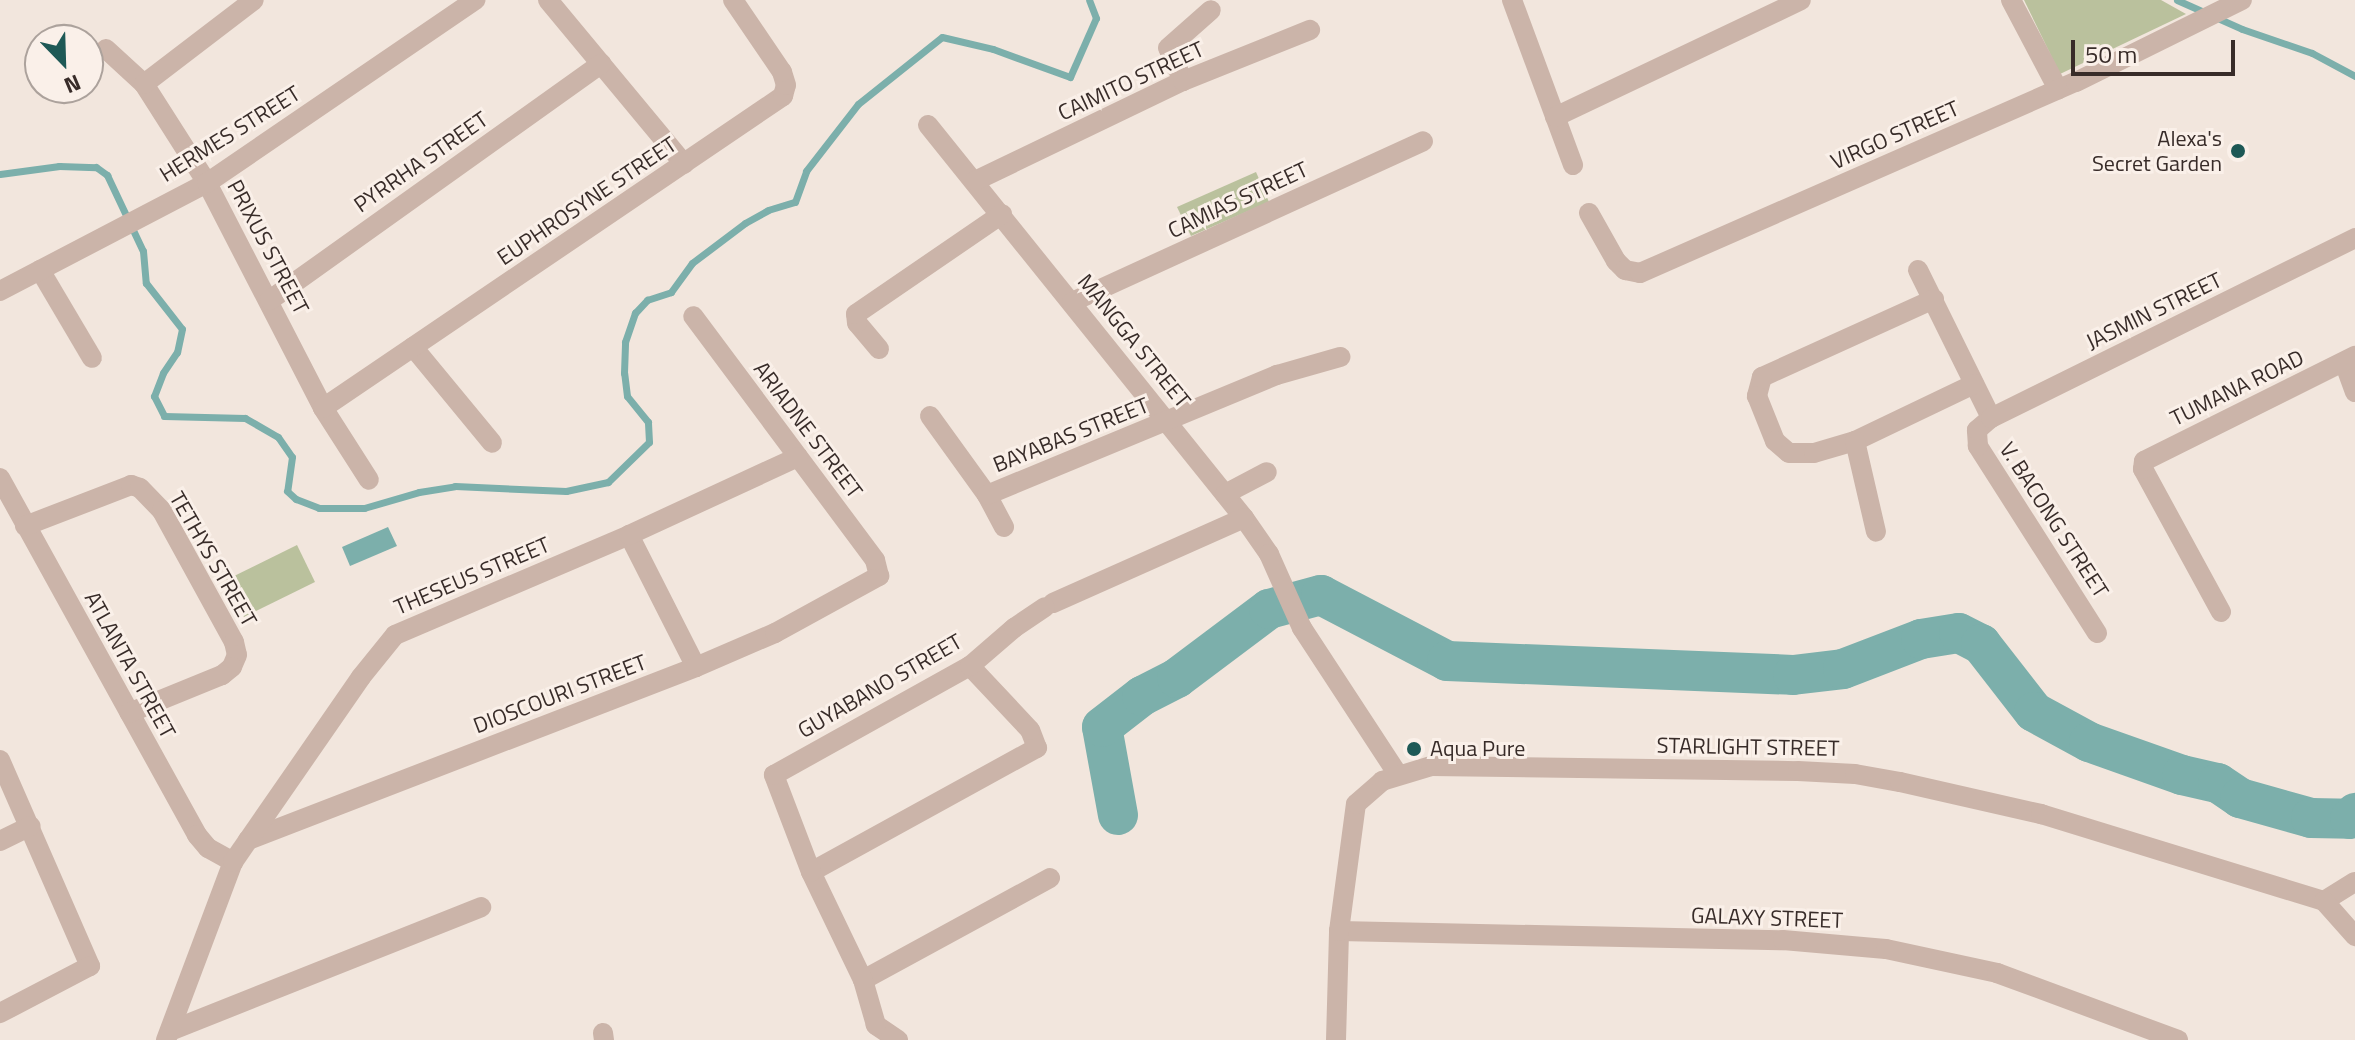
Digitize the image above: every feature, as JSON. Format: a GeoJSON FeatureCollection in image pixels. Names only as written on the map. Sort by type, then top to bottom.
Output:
{"type":"FeatureCollection","features":[{"type":"Feature","properties":{"kind":"street","name":"HERMES STREET"},"geometry":{"type":"LineString","coordinates":[[0,291],[104,234],[207,183],[475,0]]}},
{"type":"Feature","properties":{"kind":"street"},"geometry":{"type":"LineString","coordinates":[[548,0],[684,164]]}},
{"type":"Feature","properties":{"kind":"street","name":"EUPHROSYNE STREET"},"geometry":{"type":"LineString","coordinates":[[323,408],[783,96],[786,85],[782,72],[733,0]]}},
{"type":"Feature","properties":{"kind":"street"},"geometry":{"type":"LineString","coordinates":[[1512,0],[1573,165]]}},
{"type":"Feature","properties":{"kind":"street"},"geometry":{"type":"LineString","coordinates":[[1555,117],[1801,0]]}},
{"type":"Feature","properties":{"kind":"street"},"geometry":{"type":"LineString","coordinates":[[2011,0],[2058,89]]}},
{"type":"Feature","properties":{"kind":"street","name":"VIRGO STREET"},"geometry":{"type":"LineString","coordinates":[[1589,213],[1616,261],[1625,270],[1640,273],[2058,89],[2242,0]]}},
{"type":"Feature","properties":{"kind":"street"},"geometry":{"type":"LineString","coordinates":[[144,84],[244,2]]}},
{"type":"Feature","properties":{"kind":"street"},"geometry":{"type":"LineString","coordinates":[[1183,81],[1168,48],[1211,10]]}},
{"type":"Feature","properties":{"kind":"street","name":"CAIMITO STREET"},"geometry":{"type":"LineString","coordinates":[[975,181],[1183,81],[1310,30]]}},
{"type":"Feature","properties":{"kind":"street","name":"PRIXUS STREET"},"geometry":{"type":"LineString","coordinates":[[106,49],[144,84],[207,183],[323,408],[369,480]]}},
{"type":"Feature","properties":{"kind":"street","name":"PYRRHA STREET"},"geometry":{"type":"LineString","coordinates":[[270,300],[601,64]]}},
{"type":"Feature","properties":{"kind":"street","name":"MANGGA STREET"},"geometry":{"type":"LineString","coordinates":[[928,125],[1244,518],[1269,554],[1302,628],[1397,773]]}},
{"type":"Feature","properties":{"kind":"street","name":"CAMIAS STREET"},"geometry":{"type":"LineString","coordinates":[[1072,302],[1423,141]]}},
{"type":"Feature","properties":{"kind":"street"},"geometry":{"type":"LineString","coordinates":[[879,349],[857,323],[856,314],[1002,214]]}},
{"type":"Feature","properties":{"kind":"street","name":"JASMIN STREET"},"geometry":{"type":"LineString","coordinates":[[1984,424],[2355,238]]}},
{"type":"Feature","properties":{"kind":"street"},"geometry":{"type":"LineString","coordinates":[[40,270],[92,358]]}},
{"type":"Feature","properties":{"kind":"street","name":"V. BACONG STREET"},"geometry":{"type":"LineString","coordinates":[[1918,270],[1974,384],[1984,424],[1978,446],[2097,633]]}},
{"type":"Feature","properties":{"kind":"street"},"geometry":{"type":"LineString","coordinates":[[1934,299],[1767,375],[1759,382],[1758,401],[1775,441],[1789,453],[1814,453],[1855,441],[1974,384]]}},
{"type":"Feature","properties":{"kind":"street","name":"ARIADNE STREET"},"geometry":{"type":"LineString","coordinates":[[693,316],[875,560],[880,573]]}},
{"type":"Feature","properties":{"kind":"street"},"geometry":{"type":"LineString","coordinates":[[413,347],[492,443]]}},
{"type":"Feature","properties":{"kind":"street","name":"BAYABAS STREET"},"geometry":{"type":"LineString","coordinates":[[1004,527],[987,495],[1277,375],[1340,357]]}},
{"type":"Feature","properties":{"kind":"street"},"geometry":{"type":"LineString","coordinates":[[2349,359],[2355,392]]}},
{"type":"Feature","properties":{"kind":"street","name":"TUMANA ROAD"},"geometry":{"type":"LineString","coordinates":[[2221,612],[2142,464],[2349,359]]}},
{"type":"Feature","properties":{"kind":"street"},"geometry":{"type":"LineString","coordinates":[[930,416],[987,495]]}},
{"type":"Feature","properties":{"kind":"street"},"geometry":{"type":"LineString","coordinates":[[1855,441],[1876,532]]}},
{"type":"Feature","properties":{"kind":"street","name":"THESEUS STREET"},"geometry":{"type":"LineString","coordinates":[[168,1035],[233,862],[361,677],[395,635],[629,535],[798,457]]}},
{"type":"Feature","properties":{"kind":"street"},"geometry":{"type":"LineString","coordinates":[[1225,494],[1267,472]]}},
{"type":"Feature","properties":{"kind":"street","name":"ATLANTA STREET"},"geometry":{"type":"LineString","coordinates":[[0,478],[197,835],[208,848],[233,862]]}},
{"type":"Feature","properties":{"kind":"street","name":"TETHYS STREET"},"geometry":{"type":"LineString","coordinates":[[25,526],[131,485],[140,488],[162,511],[234,642],[237,655],[232,667],[222,675],[129,713]]}},
{"type":"Feature","properties":{"kind":"street","name":"GUYABANO STREET"},"geometry":{"type":"LineString","coordinates":[[811,872],[775,781],[775,773],[970,666],[1014,628],[1049,605],[1244,518]]}},
{"type":"Feature","properties":{"kind":"street"},"geometry":{"type":"LineString","coordinates":[[629,535],[696,667]]}},
{"type":"Feature","properties":{"kind":"street","name":"DIOSCOURI STREET"},"geometry":{"type":"LineString","coordinates":[[248,840],[696,667],[775,633],[880,573]]}},
{"type":"Feature","properties":{"kind":"street"},"geometry":{"type":"LineString","coordinates":[[898,1040],[871,1032],[863,980],[811,872],[1037,748],[1030,730],[970,666]]}},
{"type":"Feature","properties":{"kind":"street"},"geometry":{"type":"LineString","coordinates":[[0,760],[31,826],[89,968],[0,1013]]}},
{"type":"Feature","properties":{"kind":"street","name":"STARLIGHT STREET"},"geometry":{"type":"LineString","coordinates":[[1336,1040],[1339,931],[1356,804],[1382,781],[1397,773],[1431,766],[1855,774],[2041,814],[2324,901]]}},
{"type":"Feature","properties":{"kind":"street"},"geometry":{"type":"LineString","coordinates":[[0,841],[31,826]]}},
{"type":"Feature","properties":{"kind":"street"},"geometry":{"type":"LineString","coordinates":[[863,980],[1050,878]]}},
{"type":"Feature","properties":{"kind":"street"},"geometry":{"type":"LineString","coordinates":[[2355,882],[2324,901],[2355,936]]}},
{"type":"Feature","properties":{"kind":"street"},"geometry":{"type":"LineString","coordinates":[[168,1035],[481,907]]}},
{"type":"Feature","properties":{"kind":"street","name":"GALAXY STREET"},"geometry":{"type":"LineString","coordinates":[[1339,931],[1783,940],[1886,949],[1997,973],[2178,1040]]}},
{"type":"Feature","properties":{"kind":"green space"},"geometry":{"type":"Polygon","coordinates":[[[2024,0],[2161,0],[2186,14],[2060,74],[2024,0]]]}},
{"type":"Feature","properties":{"kind":"green space"},"geometry":{"type":"Polygon","coordinates":[[[1256,172],[1269,202],[1191,236],[1177,207],[1256,172]]]}},
{"type":"Feature","properties":{"kind":"green space"},"geometry":{"type":"Polygon","coordinates":[[[297,545],[315,582],[244,617],[226,580],[297,545]]]}},
{"type":"Feature","properties":{"kind":"water"},"geometry":{"type":"Polygon","coordinates":[[[388,527],[397,546],[350,566],[342,547],[388,527]]]}},
{"type":"Feature","properties":{"kind":"waterway"},"geometry":{"type":"LineString","coordinates":[[0,174],[59,166],[96,167],[107,175],[143,251],[146,283],[182,329],[177,352],[163,373],[154,396],[164,416],[245,418],[278,437],[292,457],[287,491],[296,499],[319,508],[364,508],[419,492],[455,486],[566,491],[608,482],[649,442],[648,422],[627,396],[624,373],[625,342],[635,313],[647,300],[671,292],[692,263],[745,223],[768,210],[795,202],[806,171],[858,104],[942,37],[993,49],[1070,77],[1096,18],[1089,0]]}},
{"type":"Feature","properties":{"kind":"waterway"},"geometry":{"type":"LineString","coordinates":[[2177,0],[2242,29],[2312,53],[2355,76]]}},
{"type":"Feature","properties":{"kind":"waterway"},"geometry":{"type":"LineString","coordinates":[[1118,815],[1102,727],[1142,696],[1177,678],[1269,609],[1321,595],[1447,661],[1793,675],[1843,669],[1921,639],[1959,633],[1981,644],[2034,712],[2089,742],[2182,775],[2218,783],[2240,798],[2311,818],[2350,819],[2355,813]]}},
{"type":"Feature","properties":{"kind":"place","name":"Alexa's Secret Garden"},"geometry":{"type":"Point","coordinates":[2238,151]}},
{"type":"Feature","properties":{"kind":"place","name":"Aqua Pure"},"geometry":{"type":"Point","coordinates":[1414,749]}}]}
